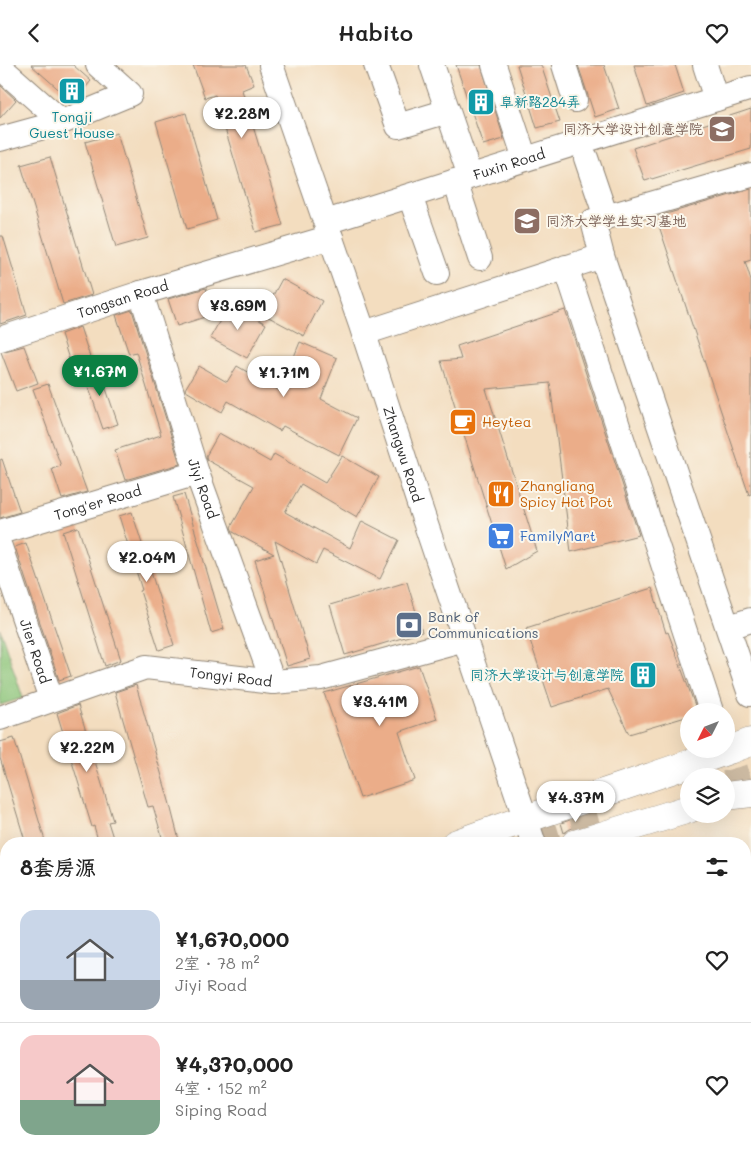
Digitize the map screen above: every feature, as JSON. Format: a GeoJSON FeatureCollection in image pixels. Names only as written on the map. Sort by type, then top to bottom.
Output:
{"type":"FeatureCollection","features":[{"type":"Feature","properties":{"kind":"main road"},"geometry":{"type":"LineString","coordinates":[[473,837],[698,762],[751,742]]}},
{"type":"Feature","properties":{"kind":"main road"},"geometry":{"type":"LineString","coordinates":[[735,796],[751,793]]}},
{"type":"Feature","properties":{"kind":"main road"},"geometry":{"type":"LineString","coordinates":[[598,837],[680,812]]}},
{"type":"Feature","properties":{"kind":"street"},"geometry":{"type":"LineString","coordinates":[[0,139],[62,122],[130,94],[98,65]]}},
{"type":"Feature","properties":{"kind":"street","name":"Zhangwu Road"},"geometry":{"type":"LineString","coordinates":[[271,65],[364,333],[532,837]]}},
{"type":"Feature","properties":{"kind":"street"},"geometry":{"type":"LineString","coordinates":[[376,65],[398,126],[448,111]]}},
{"type":"Feature","properties":{"kind":"street"},"geometry":{"type":"LineString","coordinates":[[432,65],[448,111],[480,258]]}},
{"type":"Feature","properties":{"kind":"street"},"geometry":{"type":"LineString","coordinates":[[494,65],[525,159]]}},
{"type":"Feature","properties":{"kind":"street"},"geometry":{"type":"LineString","coordinates":[[564,65],[575,100]]}},
{"type":"Feature","properties":{"kind":"street"},"geometry":{"type":"LineString","coordinates":[[705,65],[716,99]]}},
{"type":"Feature","properties":{"kind":"street"},"geometry":{"type":"LineString","coordinates":[[0,67],[62,122]]}},
{"type":"Feature","properties":{"kind":"street","name":"Fuxin Road"},"geometry":{"type":"LineString","coordinates":[[328,230],[410,195],[751,88]]}},
{"type":"Feature","properties":{"kind":"street"},"geometry":{"type":"LineString","coordinates":[[586,158],[606,217]]}},
{"type":"Feature","properties":{"kind":"street"},"geometry":{"type":"LineString","coordinates":[[750,694],[740,624],[602,256],[593,221],[751,175]]}},
{"type":"Feature","properties":{"kind":"street"},"geometry":{"type":"LineString","coordinates":[[410,195],[437,273]]}},
{"type":"Feature","properties":{"kind":"street","name":"Tongsan Road"},"geometry":{"type":"LineString","coordinates":[[0,339],[328,230]]}},
{"type":"Feature","properties":{"kind":"street"},"geometry":{"type":"LineString","coordinates":[[364,333],[602,256]]}},
{"type":"Feature","properties":{"kind":"street"},"geometry":{"type":"LineString","coordinates":[[566,267],[708,703]]}},
{"type":"Feature","properties":{"kind":"street","name":"Jiyi Road"},"geometry":{"type":"LineString","coordinates":[[141,293],[197,473],[273,682]]}},
{"type":"Feature","properties":{"kind":"street","name":"Tong'er Road"},"geometry":{"type":"LineString","coordinates":[[0,532],[197,473]]}},
{"type":"Feature","properties":{"kind":"street","name":"Jier Road"},"geometry":{"type":"LineString","coordinates":[[0,547],[51,699]]}},
{"type":"Feature","properties":{"kind":"street","name":"Tongyi Road"},"geometry":{"type":"LineString","coordinates":[[0,718],[146,667],[273,682],[321,678],[465,639]]}},
{"type":"Feature","properties":{"kind":"green space"},"geometry":{"type":"Polygon","coordinates":[[[0,629],[23,698],[0,705],[0,629]]]}},
{"type":"Feature","properties":{"kind":"building","name":"Tongji Guest House"},"geometry":{"type":"Polygon","coordinates":[[[31,65],[73,65],[91,81],[73,102],[31,65]]]}},
{"type":"Feature","properties":{"kind":"building"},"geometry":{"type":"Polygon","coordinates":[[[193,65],[246,65],[254,85],[242,90],[283,225],[256,232],[215,95],[205,98],[193,65]]]}},
{"type":"Feature","properties":{"kind":"building","name":"阜新路284弄"},"geometry":{"type":"Polygon","coordinates":[[[456,65],[481,65],[504,139],[483,145],[456,65]]]}},
{"type":"Feature","properties":{"kind":"building","name":"阜新路284弄"},"geometry":{"type":"Polygon","coordinates":[[[517,65],[541,65],[560,122],[537,128],[517,65]]]}},
{"type":"Feature","properties":{"kind":"building"},"geometry":{"type":"Polygon","coordinates":[[[578,65],[604,65],[619,109],[595,117],[578,65]]]}},
{"type":"Feature","properties":{"kind":"building"},"geometry":{"type":"Polygon","coordinates":[[[634,65],[675,65],[684,93],[647,106],[634,65]]]}},
{"type":"Feature","properties":{"kind":"building"},"geometry":{"type":"Polygon","coordinates":[[[0,85],[16,100],[0,118],[0,85]]]}},
{"type":"Feature","properties":{"kind":"building","name":"同济大学设计创意学院"},"geometry":{"type":"Polygon","coordinates":[[[751,109],[751,149],[645,181],[633,148],[751,109]]]}},
{"type":"Feature","properties":{"kind":"building"},"geometry":{"type":"Polygon","coordinates":[[[186,113],[217,220],[187,229],[156,122],[186,113]]]}},
{"type":"Feature","properties":{"kind":"building"},"geometry":{"type":"Polygon","coordinates":[[[117,133],[148,238],[116,247],[85,142],[117,133]]]}},
{"type":"Feature","properties":{"kind":"building"},"geometry":{"type":"Polygon","coordinates":[[[50,157],[92,295],[63,304],[21,165],[50,157]]]}},
{"type":"Feature","properties":{"kind":"building"},"geometry":{"type":"Polygon","coordinates":[[[751,189],[751,259],[745,261],[751,280],[751,494],[749,495],[656,217],[751,189]]]}},
{"type":"Feature","properties":{"kind":"building"},"geometry":{"type":"Polygon","coordinates":[[[0,236],[3,236],[27,315],[0,324],[0,236]]]}},
{"type":"Feature","properties":{"kind":"building"},"geometry":{"type":"Polygon","coordinates":[[[282,279],[322,301],[304,336],[263,314],[282,279]]]}},
{"type":"Feature","properties":{"kind":"building"},"geometry":{"type":"Polygon","coordinates":[[[206,288],[214,314],[177,326],[168,299],[206,288]]]}},
{"type":"Feature","properties":{"kind":"building"},"geometry":{"type":"Polygon","coordinates":[[[230,303],[266,324],[247,358],[210,338],[230,303]]]}},
{"type":"Feature","properties":{"kind":"building"},"geometry":{"type":"Polygon","coordinates":[[[132,310],[180,464],[125,480],[115,450],[161,435],[136,352],[129,354],[116,315],[132,310]]]}},
{"type":"Feature","properties":{"kind":"building"},"geometry":{"type":"Polygon","coordinates":[[[565,310],[639,535],[571,552],[550,383],[486,389],[537,551],[506,569],[441,361],[461,359],[457,346],[565,310]]]}},
{"type":"Feature","properties":{"kind":"building"},"geometry":{"type":"Polygon","coordinates":[[[80,327],[92,363],[72,369],[61,334],[80,327]]]}},
{"type":"Feature","properties":{"kind":"building"},"geometry":{"type":"Polygon","coordinates":[[[300,342],[337,358],[321,399],[357,418],[339,455],[283,426],[280,431],[228,401],[222,412],[185,389],[199,366],[227,382],[237,366],[280,391],[300,342]]]}},
{"type":"Feature","properties":{"kind":"building"},"geometry":{"type":"Polygon","coordinates":[[[24,346],[38,383],[16,391],[1,352],[24,346]]]}},
{"type":"Feature","properties":{"kind":"building"},"geometry":{"type":"Polygon","coordinates":[[[98,365],[118,424],[103,429],[83,371],[98,365]]]}},
{"type":"Feature","properties":{"kind":"building"},"geometry":{"type":"Polygon","coordinates":[[[48,384],[87,492],[62,499],[52,469],[61,466],[33,389],[48,384]]]}},
{"type":"Feature","properties":{"kind":"building"},"geometry":{"type":"Polygon","coordinates":[[[219,433],[270,462],[274,454],[325,483],[342,456],[379,477],[357,517],[301,484],[285,512],[350,548],[362,521],[399,540],[380,579],[323,550],[316,564],[275,541],[310,659],[287,666],[255,560],[274,554],[233,532],[231,527],[254,486],[207,460],[206,456],[219,433]]]}},
{"type":"Feature","properties":{"kind":"building"},"geometry":{"type":"Polygon","coordinates":[[[2,459],[20,512],[0,518],[0,460],[2,459]]]}},
{"type":"Feature","properties":{"kind":"building"},"geometry":{"type":"Polygon","coordinates":[[[184,494],[224,629],[211,633],[173,497],[184,494]]]}},
{"type":"Feature","properties":{"kind":"building"},"geometry":{"type":"Polygon","coordinates":[[[132,512],[174,645],[159,650],[119,516],[132,512]]]}},
{"type":"Feature","properties":{"kind":"building"},"geometry":{"type":"Polygon","coordinates":[[[78,527],[121,660],[105,666],[63,532],[78,527]]]}},
{"type":"Feature","properties":{"kind":"building"},"geometry":{"type":"Polygon","coordinates":[[[26,543],[71,676],[59,680],[15,547],[26,543]]]}},
{"type":"Feature","properties":{"kind":"building"},"geometry":{"type":"Polygon","coordinates":[[[407,582],[422,632],[345,655],[330,605],[407,582]]]}},
{"type":"Feature","properties":{"kind":"building"},"geometry":{"type":"Polygon","coordinates":[[[652,588],[666,633],[668,632],[694,703],[680,703],[680,719],[629,734],[608,689],[552,707],[526,628],[652,588]]]}},
{"type":"Feature","properties":{"kind":"building"},"geometry":{"type":"Polygon","coordinates":[[[419,666],[437,719],[399,732],[415,780],[360,798],[324,693],[419,666]]]}},
{"type":"Feature","properties":{"kind":"building"},"geometry":{"type":"Polygon","coordinates":[[[136,685],[178,837],[162,837],[153,806],[148,807],[115,692],[136,685]]]}},
{"type":"Feature","properties":{"kind":"building"},"geometry":{"type":"Polygon","coordinates":[[[78,705],[113,821],[108,822],[113,837],[97,837],[94,826],[92,827],[57,713],[78,705]]]}},
{"type":"Feature","properties":{"kind":"building"},"geometry":{"type":"Polygon","coordinates":[[[14,738],[44,837],[24,837],[0,758],[0,742],[14,738]]]}},
{"type":"Feature","properties":{"kind":"building"},"geometry":{"type":"Polygon","coordinates":[[[588,814],[591,823],[570,829],[564,833],[561,823],[588,814]]]}},
{"type":"Feature","properties":{"kind":"tunnel"},"geometry":{"type":"LineString","coordinates":[[735,782],[751,778]]}},
{"type":"Feature","properties":{"kind":"tunnel"},"geometry":{"type":"LineString","coordinates":[[556,837],[603,823]]}},
{"type":"Feature","properties":{"kind":"place","name":"Tongji Guest House"},"geometry":{"type":"Point","coordinates":[72,91]}},
{"type":"Feature","properties":{"kind":"place","name":"阜新路284弄"},"geometry":{"type":"Point","coordinates":[481,102]}},
{"type":"Feature","properties":{"kind":"place","name":"同济大学设计创意学院"},"geometry":{"type":"Point","coordinates":[722,129]}},
{"type":"Feature","properties":{"kind":"place","name":"同济大学学生实习基地"},"geometry":{"type":"Point","coordinates":[527,221]}},
{"type":"Feature","properties":{"kind":"place","name":"Heytea"},"geometry":{"type":"Point","coordinates":[463,422]}},
{"type":"Feature","properties":{"kind":"place","name":"Zhangliang Spicy Hot Pot"},"geometry":{"type":"Point","coordinates":[501,494]}},
{"type":"Feature","properties":{"kind":"place","name":"FamilyMart"},"geometry":{"type":"Point","coordinates":[501,536]}},
{"type":"Feature","properties":{"kind":"place","name":"Bank of Communications"},"geometry":{"type":"Point","coordinates":[409,625]}},
{"type":"Feature","properties":{"kind":"place","name":"同济大学设计与创意学院"},"geometry":{"type":"Point","coordinates":[643,675]}}]}
